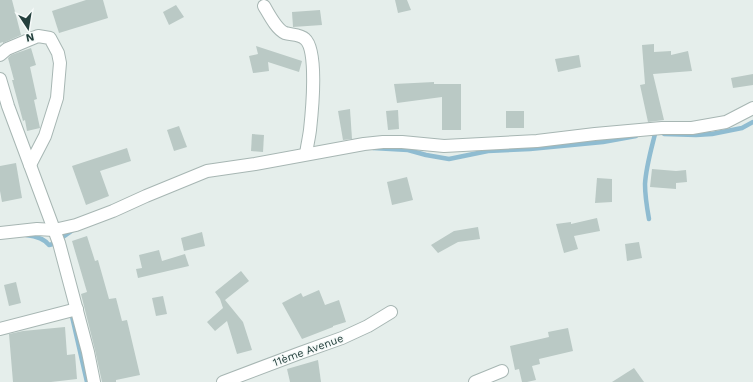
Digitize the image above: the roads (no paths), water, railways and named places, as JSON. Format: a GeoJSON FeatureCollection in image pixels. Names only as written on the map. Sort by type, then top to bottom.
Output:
{"type":"FeatureCollection","features":[{"type":"Feature","properties":{"kind":"street"},"geometry":{"type":"LineString","coordinates":[[264,6],[279,29],[289,34],[304,38],[310,48],[313,60],[312,100],[310,130],[306,154]]}},
{"type":"Feature","properties":{"kind":"street"},"geometry":{"type":"LineString","coordinates":[[0,55],[7,49],[38,36],[50,38],[58,54],[60,63],[57,98],[45,136],[30,165]]}},
{"type":"Feature","properties":{"kind":"street"},"geometry":{"type":"LineString","coordinates":[[0,79],[8,106],[57,238],[72,310],[88,352],[94,382]]}},
{"type":"Feature","properties":{"kind":"street"},"geometry":{"type":"LineString","coordinates":[[57,238],[76,225],[207,171],[383,142],[402,142],[444,146],[537,141],[662,128],[692,128],[726,122],[753,108]]}},
{"type":"Feature","properties":{"kind":"street"},"geometry":{"type":"LineString","coordinates":[[0,233],[37,229],[57,238]]}},
{"type":"Feature","properties":{"kind":"street"},"geometry":{"type":"LineString","coordinates":[[0,329],[72,310]]}},
{"type":"Feature","properties":{"kind":"street","name":"11ème Avenue"},"geometry":{"type":"LineString","coordinates":[[223,382],[342,338],[368,326],[391,312]]}},
{"type":"Feature","properties":{"kind":"street"},"geometry":{"type":"LineString","coordinates":[[475,382],[502,372]]}},
{"type":"Feature","properties":{"kind":"waterway"},"geometry":{"type":"LineString","coordinates":[[664,134],[712,134],[742,128],[753,122]]}},
{"type":"Feature","properties":{"kind":"waterway"},"geometry":{"type":"LineString","coordinates":[[649,219],[645,184],[655,134]]}},
{"type":"Feature","properties":{"kind":"waterway"},"geometry":{"type":"LineString","coordinates":[[373,148],[408,150],[449,159],[488,151],[530,149],[603,142],[636,136]]}},
{"type":"Feature","properties":{"kind":"waterway"},"geometry":{"type":"LineString","coordinates":[[26,235],[42,239],[49,245],[53,244],[73,230]]}},
{"type":"Feature","properties":{"kind":"waterway"},"geometry":{"type":"LineString","coordinates":[[71,312],[87,382]]}}]}
